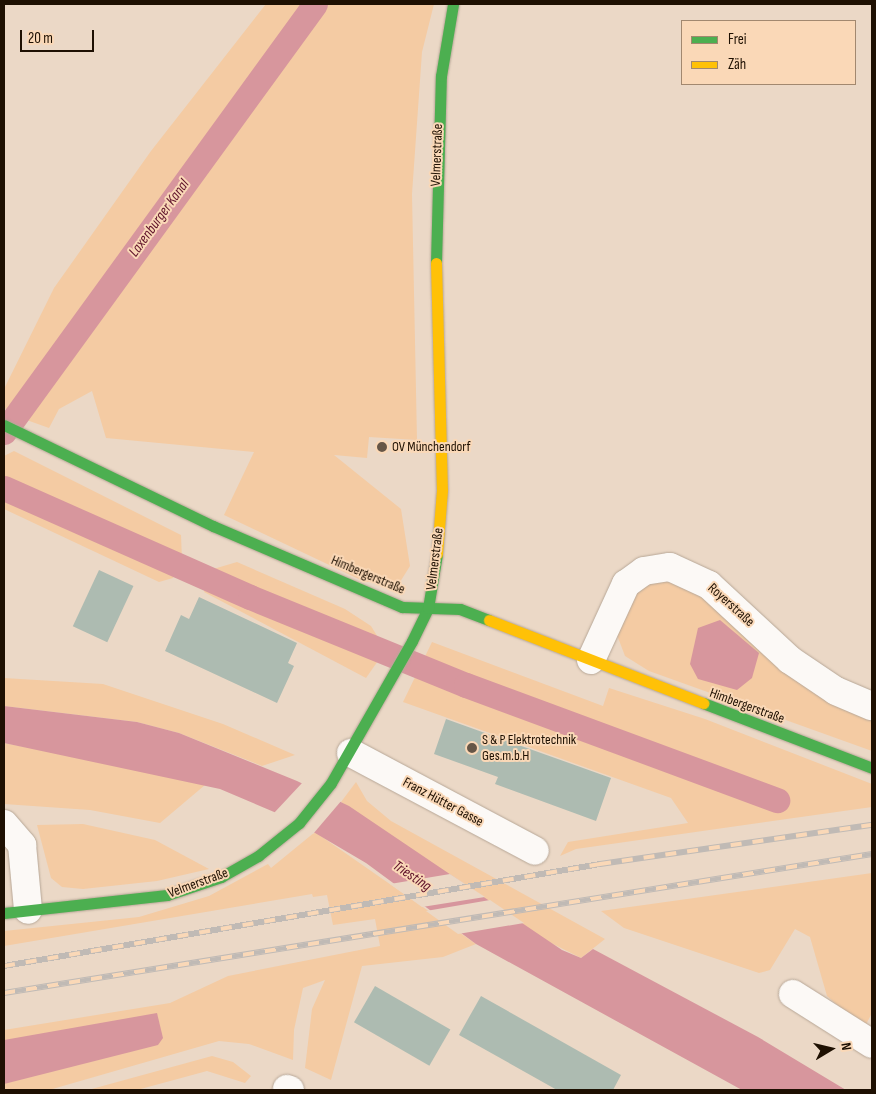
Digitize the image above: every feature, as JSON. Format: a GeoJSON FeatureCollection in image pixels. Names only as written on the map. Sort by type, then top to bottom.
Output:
{"type":"FeatureCollection","features":[{"type":"Feature","properties":{"kind":"street","name":"Velmerstraße"},"geometry":{"type":"LineString","coordinates":[[16,911],[146,899],[187,889],[221,877],[276,844],[315,804],[346,761],[428,608],[442,490],[437,135],[453,4]]}},
{"type":"Feature","properties":{"kind":"street","name":"Himbergerstraße"},"geometry":{"type":"LineString","coordinates":[[4,426],[213,526],[402,607],[460,609],[872,768]]}},
{"type":"Feature","properties":{"kind":"street","name":"Royerstraße"},"geometry":{"type":"LineString","coordinates":[[591,660],[626,584],[644,571],[670,567],[709,584],[790,660],[836,691],[872,706]]}},
{"type":"Feature","properties":{"kind":"street","name":"Franz Hütter Gasse"},"geometry":{"type":"LineString","coordinates":[[346,761],[535,851]]}},
{"type":"Feature","properties":{"kind":"street"},"geometry":{"type":"LineString","coordinates":[[4,824],[22,845],[16,911]]}},
{"type":"Feature","properties":{"kind":"street"},"geometry":{"type":"LineString","coordinates":[[793,994],[872,1044]]}},
{"type":"Feature","properties":{"kind":"shaded area"},"geometry":{"type":"Polygon","coordinates":[[[266,4],[434,4],[422,52],[412,194],[417,440],[369,437],[367,458],[334,455],[401,509],[410,566],[400,582],[365,582],[224,515],[254,452],[106,438],[92,391],[59,409],[49,428],[7,413],[4,404],[4,389],[54,288],[151,151],[266,4]]]}},
{"type":"Feature","properties":{"kind":"shaded area"},"geometry":{"type":"Polygon","coordinates":[[[14,451],[181,535],[182,560],[173,578],[159,582],[4,509],[4,456],[14,451]]]}},
{"type":"Feature","properties":{"kind":"shaded area"},"geometry":{"type":"Polygon","coordinates":[[[237,562],[345,609],[371,626],[379,639],[380,658],[366,678],[204,592],[210,570],[237,562]]]}},
{"type":"Feature","properties":{"kind":"shaded area"},"geometry":{"type":"Polygon","coordinates":[[[679,578],[872,716],[872,751],[649,671],[625,656],[617,635],[629,600],[646,583],[679,578]]]}},
{"type":"Feature","properties":{"kind":"shaded area"},"geometry":{"type":"Polygon","coordinates":[[[432,642],[603,706],[609,688],[705,719],[872,784],[872,807],[576,849],[560,856],[568,842],[688,823],[671,798],[403,702],[432,642]]]}},
{"type":"Feature","properties":{"kind":"shaded area"},"geometry":{"type":"Polygon","coordinates":[[[4,678],[103,684],[223,724],[295,755],[262,766],[179,733],[137,722],[4,706],[4,678]]]}},
{"type":"Feature","properties":{"kind":"shaded area"},"geometry":{"type":"Polygon","coordinates":[[[4,743],[118,765],[205,785],[160,823],[90,810],[4,804],[4,743]]]}},
{"type":"Feature","properties":{"kind":"shaded area"},"geometry":{"type":"Polygon","coordinates":[[[356,782],[367,801],[391,821],[605,939],[581,958],[545,940],[341,802],[356,782]]]}},
{"type":"Feature","properties":{"kind":"shaded area"},"geometry":{"type":"Polygon","coordinates":[[[83,824],[155,840],[209,869],[157,881],[83,889],[62,887],[51,878],[37,825],[83,824]]]}},
{"type":"Feature","properties":{"kind":"shaded area"},"geometry":{"type":"Polygon","coordinates":[[[315,832],[476,944],[443,957],[362,966],[331,1080],[305,1068],[312,1009],[325,980],[303,988],[294,1030],[293,1060],[249,1044],[219,1041],[49,1090],[4,1090],[4,1030],[170,1003],[228,976],[380,946],[375,919],[333,925],[327,895],[313,897],[312,894],[4,946],[4,931],[139,917],[209,896],[268,864],[271,868],[315,832]]]}},
{"type":"Feature","properties":{"kind":"shaded area"},"geometry":{"type":"Polygon","coordinates":[[[872,873],[872,1013],[864,1028],[827,996],[810,937],[795,929],[770,970],[759,973],[624,928],[601,911],[872,873]]]}},
{"type":"Feature","properties":{"kind":"shaded area"},"geometry":{"type":"Polygon","coordinates":[[[212,1056],[233,1062],[251,1076],[245,1083],[207,1071],[137,1090],[88,1090],[212,1056]]]}},
{"type":"Feature","properties":{"kind":"water"},"geometry":{"type":"Polygon","coordinates":[[[720,620],[759,653],[752,678],[737,690],[698,679],[690,664],[698,628],[720,620]]]}},
{"type":"Feature","properties":{"kind":"water","name":"Triesting"},"geometry":{"type":"Polygon","coordinates":[[[4,706],[137,722],[179,733],[297,781],[349,806],[562,950],[581,958],[593,949],[758,1037],[846,1090],[742,1090],[476,944],[366,863],[293,820],[220,789],[4,743],[4,706]]]}},
{"type":"Feature","properties":{"kind":"water"},"geometry":{"type":"Polygon","coordinates":[[[157,1013],[163,1038],[158,1045],[4,1084],[4,1040],[157,1013]]]}},
{"type":"Feature","properties":{"kind":"pier"},"geometry":{"type":"Polygon","coordinates":[[[303,782],[342,800],[313,834],[274,813],[303,782]]]}},
{"type":"Feature","properties":{"kind":"pier"},"geometry":{"type":"Polygon","coordinates":[[[450,874],[485,897],[422,907],[390,884],[450,874]]]}},
{"type":"Feature","properties":{"kind":"pier"},"geometry":{"type":"Polygon","coordinates":[[[490,900],[524,923],[458,934],[426,911],[490,900]]]}},
{"type":"Feature","properties":{"kind":"building"},"geometry":{"type":"Polygon","coordinates":[[[99,570],[133,586],[107,642],[73,626],[99,570]]]}},
{"type":"Feature","properties":{"kind":"building"},"geometry":{"type":"Polygon","coordinates":[[[199,597],[297,643],[288,663],[294,666],[277,703],[165,651],[181,615],[189,619],[199,597]]]}},
{"type":"Feature","properties":{"kind":"building"},"geometry":{"type":"Polygon","coordinates":[[[446,719],[611,778],[596,821],[495,784],[498,777],[434,754],[446,719]]]}},
{"type":"Feature","properties":{"kind":"building"},"geometry":{"type":"Polygon","coordinates":[[[375,986],[450,1030],[429,1066],[354,1022],[375,986]]]}},
{"type":"Feature","properties":{"kind":"building"},"geometry":{"type":"Polygon","coordinates":[[[481,996],[621,1075],[613,1090],[557,1090],[459,1035],[481,996]]]}},
{"type":"Feature","properties":{"kind":"waterway","name":"Laxenburger Kanal"},"geometry":{"type":"LineString","coordinates":[[4,432],[315,4]]}},
{"type":"Feature","properties":{"kind":"waterway"},"geometry":{"type":"LineString","coordinates":[[4,488],[250,597],[466,685],[777,800]]}},
{"type":"Feature","properties":{"kind":"railway"},"geometry":{"type":"LineString","coordinates":[[4,966],[600,864],[872,825]]}},
{"type":"Feature","properties":{"kind":"railway"},"geometry":{"type":"LineString","coordinates":[[4,993],[872,854]]}},
{"type":"Feature","properties":{"kind":"traffic: fast"},"geometry":{"type":"LineString","coordinates":[[436,263],[441,76],[453,4]]}},
{"type":"Feature","properties":{"kind":"traffic: fast"},"geometry":{"type":"LineString","coordinates":[[4,425],[213,526],[402,607],[460,609],[489,620]]}},
{"type":"Feature","properties":{"kind":"traffic: fast"},"geometry":{"type":"LineString","coordinates":[[4,913],[167,895],[221,877],[258,856],[299,823],[331,783],[412,641],[428,608],[437,554]]}},
{"type":"Feature","properties":{"kind":"traffic: fast"},"geometry":{"type":"LineString","coordinates":[[703,703],[872,768]]}},
{"type":"Feature","properties":{"kind":"traffic: slow"},"geometry":{"type":"LineString","coordinates":[[436,263],[442,490],[437,554]]}},
{"type":"Feature","properties":{"kind":"traffic: slow"},"geometry":{"type":"LineString","coordinates":[[489,620],[703,703]]}},
{"type":"Feature","properties":{"kind":"place","name":"OV Münchendorf"},"geometry":{"type":"Point","coordinates":[382,447]}},
{"type":"Feature","properties":{"kind":"place","name":"S & P Elektrotechnik Ges.m.b.H"},"geometry":{"type":"Point","coordinates":[472,748]}}]}
